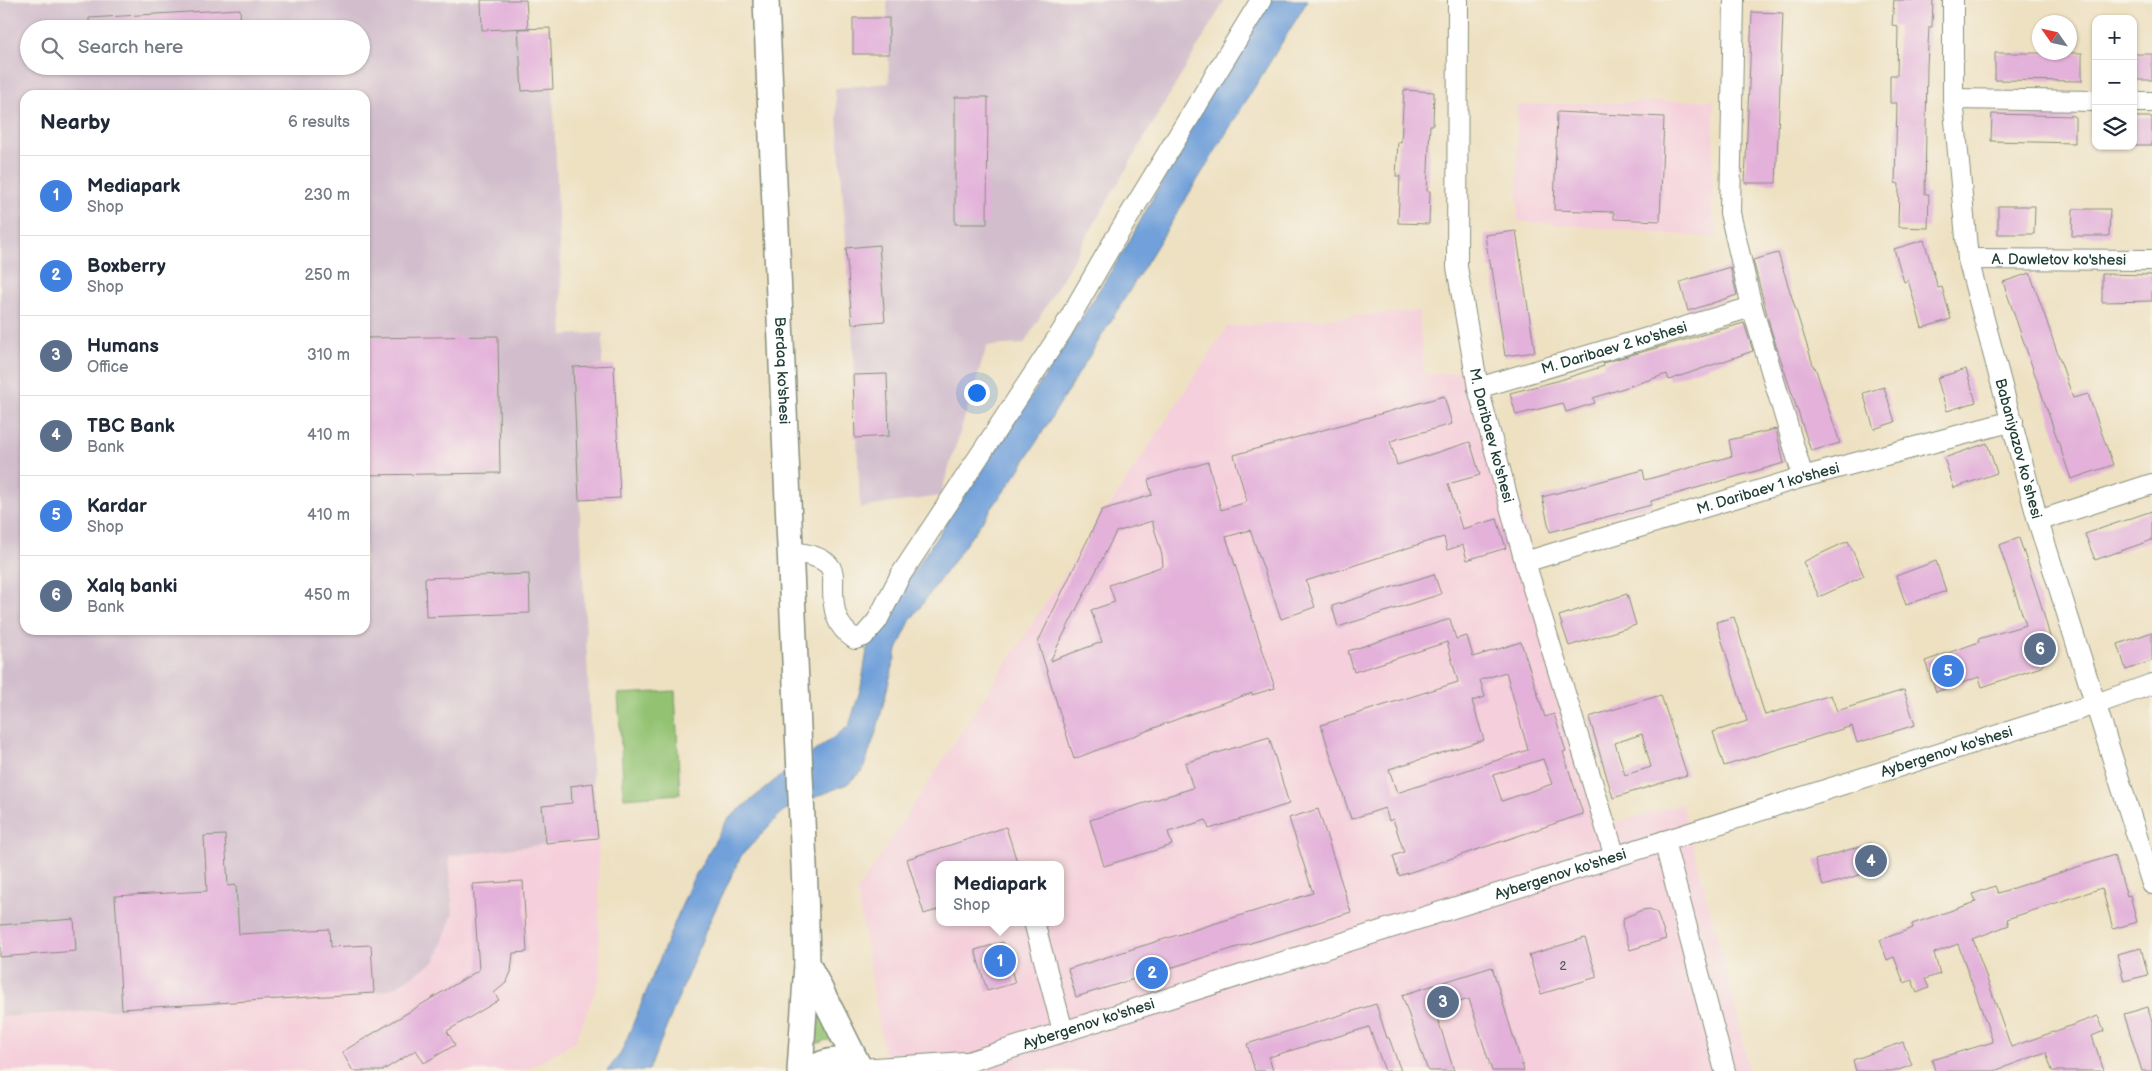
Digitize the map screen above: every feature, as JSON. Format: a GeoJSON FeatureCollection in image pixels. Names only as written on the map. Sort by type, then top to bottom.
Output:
{"type":"FeatureCollection","features":[{"type":"Feature","properties":{"kind":"main road","name":"Berdaq ko'shesi"},"geometry":{"type":"LineString","coordinates":[[766,0],[805,888],[807,963],[800,1071]]}},
{"type":"Feature","properties":{"kind":"main road"},"geometry":{"type":"LineString","coordinates":[[807,963],[861,1070]]}},
{"type":"Feature","properties":{"kind":"main road"},"geometry":{"type":"LineString","coordinates":[[809,1071],[819,1064],[833,1060],[848,1062],[861,1070]]}},
{"type":"Feature","properties":{"kind":"street"},"geometry":{"type":"LineString","coordinates":[[791,552],[805,553],[827,565],[832,570],[833,607],[842,631],[855,638],[864,636],[877,621],[889,595],[918,547],[1062,331],[1115,239],[1261,0]]}},
{"type":"Feature","properties":{"kind":"street","name":"M. Daribaev ko'shesi"},"geometry":{"type":"LineString","coordinates":[[1458,0],[1457,267],[1478,388],[1525,562],[1615,857]]}},
{"type":"Feature","properties":{"kind":"street"},"geometry":{"type":"LineString","coordinates":[[1734,0],[1730,213],[1752,307],[1803,477]]}},
{"type":"Feature","properties":{"kind":"street","name":"Babaniyazov ko‘shesi"},"geometry":{"type":"LineString","coordinates":[[1953,0],[1953,99],[1968,259],[2038,521],[2152,884]]}},
{"type":"Feature","properties":{"kind":"street"},"geometry":{"type":"LineString","coordinates":[[1953,99],[2092,102]]}},
{"type":"Feature","properties":{"kind":"street"},"geometry":{"type":"LineString","coordinates":[[2137,102],[2152,102]]}},
{"type":"Feature","properties":{"kind":"street","name":"A. Dawletov ko'shesi"},"geometry":{"type":"LineString","coordinates":[[1968,259],[2152,260]]}},
{"type":"Feature","properties":{"kind":"street","name":"M. Daribaev 2 ko'shesi"},"geometry":{"type":"LineString","coordinates":[[1478,388],[1752,307]]}},
{"type":"Feature","properties":{"kind":"street","name":"M. Daribaev 1 ko'shesi"},"geometry":{"type":"LineString","coordinates":[[1525,562],[1803,477],[2012,421]]}},
{"type":"Feature","properties":{"kind":"street"},"geometry":{"type":"LineString","coordinates":[[2038,521],[2152,484]]}},
{"type":"Feature","properties":{"kind":"street","name":"Aybergenov ko'shesi"},"geometry":{"type":"LineString","coordinates":[[861,1070],[960,1066],[1063,1031],[2096,704],[2152,684]]}},
{"type":"Feature","properties":{"kind":"street"},"geometry":{"type":"LineString","coordinates":[[1664,841],[1725,1071]]}},
{"type":"Feature","properties":{"kind":"street"},"geometry":{"type":"LineString","coordinates":[[1035,926],[1063,1031]]}},
{"type":"Feature","properties":{"kind":"shaded area"},"geometry":{"type":"Polygon","coordinates":[[[0,0],[481,0],[482,30],[518,28],[522,91],[553,89],[563,335],[603,333],[602,365],[573,367],[593,783],[598,838],[449,856],[453,914],[435,961],[394,988],[374,993],[0,1017],[0,0]]]}},
{"type":"Feature","properties":{"kind":"shaded area"},"geometry":{"type":"Polygon","coordinates":[[[887,0],[1225,0],[1024,344],[987,346],[940,496],[860,508],[852,323],[835,88],[889,83],[887,0]]]}},
{"type":"Feature","properties":{"kind":"shaded area"},"geometry":{"type":"Polygon","coordinates":[[[1714,100],[1712,212],[1717,238],[1518,221],[1517,105],[1714,100]]]}},
{"type":"Feature","properties":{"kind":"shaded area"},"geometry":{"type":"Polygon","coordinates":[[[1419,311],[1424,374],[1482,372],[1608,825],[1682,804],[1731,988],[1749,1071],[887,1071],[857,891],[1227,327],[1419,311]]]}},
{"type":"Feature","properties":{"kind":"shaded area"},"geometry":{"type":"Polygon","coordinates":[[[598,838],[600,979],[575,1042],[524,1071],[0,1071],[0,1017],[122,1009],[453,914],[449,856],[598,838]]]}},
{"type":"Feature","properties":{"kind":"green space"},"geometry":{"type":"Polygon","coordinates":[[[675,691],[680,794],[624,798],[618,694],[675,691]]]}},
{"type":"Feature","properties":{"kind":"green space"},"geometry":{"type":"Polygon","coordinates":[[[821,1014],[838,1042],[826,1040],[813,1046],[821,1014]]]}},
{"type":"Feature","properties":{"kind":"water"},"geometry":{"type":"Polygon","coordinates":[[[1261,0],[1308,0],[1018,472],[910,621],[897,650],[877,729],[863,770],[847,784],[783,811],[741,856],[708,925],[649,1070],[607,1071],[621,1053],[691,883],[727,820],[774,781],[849,726],[861,687],[869,638],[1047,373],[1125,249],[1261,0]]]}},
{"type":"Feature","properties":{"kind":"building"},"geometry":{"type":"Polygon","coordinates":[[[481,0],[526,0],[528,28],[482,30],[481,0]]]}},
{"type":"Feature","properties":{"kind":"building"},"geometry":{"type":"Polygon","coordinates":[[[1894,0],[1933,0],[1932,27],[1929,27],[1927,66],[1925,194],[1929,194],[1928,228],[1898,227],[1899,184],[1895,183],[1897,103],[1890,103],[1890,75],[1897,75],[1898,26],[1892,25],[1894,0]]]}},
{"type":"Feature","properties":{"kind":"building"},"geometry":{"type":"Polygon","coordinates":[[[240,9],[241,20],[89,20],[89,18],[240,9]]]}},
{"type":"Feature","properties":{"kind":"building"},"geometry":{"type":"Polygon","coordinates":[[[1752,12],[1783,13],[1776,183],[1745,183],[1752,12]]]}},
{"type":"Feature","properties":{"kind":"building"},"geometry":{"type":"Polygon","coordinates":[[[853,18],[889,18],[889,54],[853,54],[853,18]]]}},
{"type":"Feature","properties":{"kind":"building"},"geometry":{"type":"Polygon","coordinates":[[[550,28],[553,89],[522,91],[518,29],[550,28]]]}},
{"type":"Feature","properties":{"kind":"building"},"geometry":{"type":"Polygon","coordinates":[[[1995,53],[2032,53],[2032,60],[2077,60],[2077,53],[2082,53],[2082,81],[1995,80],[1995,53]]]}},
{"type":"Feature","properties":{"kind":"building"},"geometry":{"type":"Polygon","coordinates":[[[2137,54],[2152,54],[2152,80],[2137,80],[2137,54]]]}},
{"type":"Feature","properties":{"kind":"building"},"geometry":{"type":"Polygon","coordinates":[[[1404,90],[1434,92],[1433,125],[1430,125],[1427,191],[1430,191],[1429,224],[1398,223],[1400,176],[1396,176],[1398,142],[1401,142],[1404,90]]]}},
{"type":"Feature","properties":{"kind":"building"},"geometry":{"type":"Polygon","coordinates":[[[955,97],[988,97],[987,224],[955,224],[955,97]]]}},
{"type":"Feature","properties":{"kind":"building"},"geometry":{"type":"Polygon","coordinates":[[[1557,112],[1664,117],[1660,221],[1614,219],[1614,212],[1554,210],[1557,112]]]}},
{"type":"Feature","properties":{"kind":"building"},"geometry":{"type":"Polygon","coordinates":[[[1992,114],[2075,116],[2075,143],[1991,141],[1992,114]]]}},
{"type":"Feature","properties":{"kind":"building"},"geometry":{"type":"Polygon","coordinates":[[[2137,117],[2152,117],[2152,145],[2137,145],[2137,117]]]}},
{"type":"Feature","properties":{"kind":"building"},"geometry":{"type":"Polygon","coordinates":[[[1998,206],[2035,206],[2034,234],[1998,234],[1998,206]]]}},
{"type":"Feature","properties":{"kind":"building"},"geometry":{"type":"Polygon","coordinates":[[[2073,209],[2110,209],[2109,236],[2072,236],[2073,209]]]}},
{"type":"Feature","properties":{"kind":"building"},"geometry":{"type":"Polygon","coordinates":[[[1516,231],[1535,352],[1505,356],[1492,268],[1490,269],[1485,235],[1516,231]]]}},
{"type":"Feature","properties":{"kind":"building"},"geometry":{"type":"Polygon","coordinates":[[[1924,240],[1938,288],[1942,287],[1951,319],[1922,328],[1908,280],[1904,282],[1894,249],[1924,240]]]}},
{"type":"Feature","properties":{"kind":"building"},"geometry":{"type":"Polygon","coordinates":[[[879,245],[885,321],[852,324],[846,248],[879,245]]]}},
{"type":"Feature","properties":{"kind":"building"},"geometry":{"type":"Polygon","coordinates":[[[1778,253],[1840,443],[1811,451],[1771,330],[1753,260],[1778,253]]]}},
{"type":"Feature","properties":{"kind":"building"},"geometry":{"type":"Polygon","coordinates":[[[1730,267],[1737,295],[1688,311],[1680,282],[1730,267]]]}},
{"type":"Feature","properties":{"kind":"building"},"geometry":{"type":"Polygon","coordinates":[[[2030,273],[2073,398],[2088,394],[2113,465],[2071,479],[2003,282],[2030,273]]]}},
{"type":"Feature","properties":{"kind":"building"},"geometry":{"type":"Polygon","coordinates":[[[2102,274],[2152,275],[2152,301],[2102,302],[2102,274]]]}},
{"type":"Feature","properties":{"kind":"building"},"geometry":{"type":"Polygon","coordinates":[[[1744,323],[1753,351],[1669,380],[1667,374],[1593,398],[1595,403],[1566,412],[1563,403],[1516,415],[1510,393],[1604,366],[1603,363],[1744,323]]]}},
{"type":"Feature","properties":{"kind":"building"},"geometry":{"type":"Polygon","coordinates":[[[498,336],[500,473],[370,475],[370,338],[498,336]]]}},
{"type":"Feature","properties":{"kind":"building"},"geometry":{"type":"Polygon","coordinates":[[[614,365],[620,498],[579,500],[573,367],[614,365]]]}},
{"type":"Feature","properties":{"kind":"building"},"geometry":{"type":"Polygon","coordinates":[[[1966,369],[1976,402],[1947,411],[1937,378],[1966,369]]]}},
{"type":"Feature","properties":{"kind":"building"},"geometry":{"type":"Polygon","coordinates":[[[887,374],[889,436],[855,438],[853,375],[887,374]]]}},
{"type":"Feature","properties":{"kind":"building"},"geometry":{"type":"Polygon","coordinates":[[[1884,387],[1895,422],[1874,429],[1863,393],[1884,387]]]}},
{"type":"Feature","properties":{"kind":"building"},"geometry":{"type":"Polygon","coordinates":[[[1444,396],[1452,424],[1390,441],[1397,465],[1470,442],[1480,475],[1448,484],[1462,529],[1497,519],[1506,548],[1467,560],[1463,545],[1447,550],[1444,537],[1426,542],[1306,581],[1315,607],[1281,619],[1250,530],[1226,537],[1275,688],[1252,695],[1252,693],[1193,713],[1074,759],[1038,642],[1102,510],[1152,495],[1148,480],[1208,462],[1221,510],[1247,502],[1234,455],[1444,396]],[[1152,521],[1116,532],[1050,661],[1102,642],[1091,610],[1115,602],[1109,585],[1163,566],[1162,555],[1152,521]]]}},
{"type":"Feature","properties":{"kind":"building"},"geometry":{"type":"Polygon","coordinates":[[[1776,429],[1784,463],[1651,501],[1651,505],[1550,532],[1542,497],[1643,470],[1645,480],[1732,456],[1729,440],[1776,429]]]}},
{"type":"Feature","properties":{"kind":"building"},"geometry":{"type":"Polygon","coordinates":[[[1987,443],[1997,473],[1954,488],[1944,458],[1987,443]]]}},
{"type":"Feature","properties":{"kind":"building"},"geometry":{"type":"Polygon","coordinates":[[[2152,511],[2152,540],[2095,560],[2085,534],[2152,511]]]}},
{"type":"Feature","properties":{"kind":"building"},"geometry":{"type":"Polygon","coordinates":[[[2019,538],[2054,651],[2041,667],[1982,687],[1979,677],[1936,692],[1925,661],[1979,642],[1978,639],[2026,625],[1999,545],[2019,538]]]}},
{"type":"Feature","properties":{"kind":"building"},"geometry":{"type":"Polygon","coordinates":[[[1848,541],[1864,576],[1819,597],[1803,562],[1848,541]]]}},
{"type":"Feature","properties":{"kind":"building"},"geometry":{"type":"Polygon","coordinates":[[[1936,561],[1946,591],[1906,605],[1896,576],[1936,561]]]}},
{"type":"Feature","properties":{"kind":"building"},"geometry":{"type":"Polygon","coordinates":[[[529,574],[530,613],[426,617],[425,578],[529,574]]]}},
{"type":"Feature","properties":{"kind":"building"},"geometry":{"type":"Polygon","coordinates":[[[1434,574],[1441,594],[1338,627],[1332,606],[1434,574]]]}},
{"type":"Feature","properties":{"kind":"building"},"geometry":{"type":"Polygon","coordinates":[[[1627,594],[1636,625],[1569,646],[1559,616],[1627,594]]]}},
{"type":"Feature","properties":{"kind":"building"},"geometry":{"type":"Polygon","coordinates":[[[1734,617],[1765,715],[1831,695],[1837,711],[1904,690],[1915,725],[1857,743],[1852,726],[1724,766],[1713,732],[1747,721],[1716,622],[1734,617]]]}},
{"type":"Feature","properties":{"kind":"building"},"geometry":{"type":"Polygon","coordinates":[[[1450,619],[1456,639],[1467,636],[1473,657],[1521,642],[1545,717],[1554,714],[1566,751],[1563,752],[1583,814],[1399,876],[1393,856],[1404,852],[1393,819],[1389,821],[1385,808],[1351,819],[1321,725],[1458,682],[1447,642],[1354,672],[1348,651],[1450,619]],[[1506,672],[1480,680],[1485,697],[1472,701],[1484,740],[1389,769],[1397,793],[1528,750],[1506,672]],[[1543,759],[1493,775],[1502,801],[1552,784],[1543,759]]]}},
{"type":"Feature","properties":{"kind":"building"},"geometry":{"type":"Polygon","coordinates":[[[2152,632],[2152,661],[2126,670],[2118,644],[2152,632]]]}},
{"type":"Feature","properties":{"kind":"building"},"geometry":{"type":"Polygon","coordinates":[[[1661,695],[1687,775],[1613,798],[1589,717],[1661,695]],[[1642,734],[1615,743],[1625,775],[1651,767],[1642,734]]]}},
{"type":"Feature","properties":{"kind":"building"},"geometry":{"type":"Polygon","coordinates":[[[1269,737],[1289,804],[1209,829],[1206,820],[1168,832],[1172,845],[1104,866],[1090,820],[1193,788],[1185,763],[1269,737]]]}},
{"type":"Feature","properties":{"kind":"building"},"geometry":{"type":"Polygon","coordinates":[[[593,783],[598,838],[546,843],[542,806],[572,803],[571,786],[593,783]]]}},
{"type":"Feature","properties":{"kind":"building"},"geometry":{"type":"Polygon","coordinates":[[[1318,809],[1351,912],[1076,997],[1068,969],[1313,893],[1289,818],[1318,809]]]}},
{"type":"Feature","properties":{"kind":"building"},"geometry":{"type":"Polygon","coordinates":[[[1006,827],[1017,861],[936,861],[936,910],[924,914],[907,859],[1006,827]]]}},
{"type":"Feature","properties":{"kind":"building"},"geometry":{"type":"Polygon","coordinates":[[[225,835],[228,886],[236,885],[239,934],[329,929],[330,947],[371,945],[374,993],[122,1009],[115,896],[207,891],[204,836],[225,835]]]}},
{"type":"Feature","properties":{"kind":"building"},"geometry":{"type":"Polygon","coordinates":[[[1871,843],[1879,869],[1823,886],[1815,860],[1871,843]]]}},
{"type":"Feature","properties":{"kind":"building"},"geometry":{"type":"Polygon","coordinates":[[[2114,855],[2127,896],[2130,895],[2137,922],[2113,929],[2102,888],[2007,919],[2009,925],[1973,939],[2011,1047],[2098,1016],[2104,1031],[2092,1036],[2104,1071],[2052,1071],[2046,1052],[1994,1071],[1935,1071],[1932,1060],[1993,1042],[1958,944],[1934,953],[1940,974],[1925,979],[1929,988],[1917,993],[1912,980],[1904,983],[1894,957],[1887,960],[1880,940],[1913,928],[1912,924],[1976,902],[1973,894],[1995,886],[1998,893],[2114,855]]]}},
{"type":"Feature","properties":{"kind":"building"},"geometry":{"type":"Polygon","coordinates":[[[523,881],[527,952],[513,953],[511,972],[506,983],[494,993],[499,1000],[447,1031],[455,1045],[424,1063],[416,1050],[382,1071],[353,1071],[342,1052],[479,970],[473,884],[523,881]]]}},
{"type":"Feature","properties":{"kind":"building"},"geometry":{"type":"Polygon","coordinates":[[[1650,909],[1657,913],[1666,939],[1630,950],[1622,925],[1624,918],[1642,910],[1650,909]]]}},
{"type":"Feature","properties":{"kind":"building"},"geometry":{"type":"Polygon","coordinates":[[[74,919],[76,951],[0,957],[0,925],[74,919]]]}},
{"type":"Feature","properties":{"kind":"building"},"geometry":{"type":"Polygon","coordinates":[[[1585,938],[1597,977],[1541,994],[1529,955],[1585,938]]]}},
{"type":"Feature","properties":{"kind":"building"},"geometry":{"type":"Polygon","coordinates":[[[1003,942],[1015,983],[987,991],[975,950],[1003,942]]]}},
{"type":"Feature","properties":{"kind":"building"},"geometry":{"type":"Polygon","coordinates":[[[2141,948],[2148,975],[2124,981],[2117,954],[2141,948]]]}},
{"type":"Feature","properties":{"kind":"building"},"geometry":{"type":"Polygon","coordinates":[[[1492,967],[1524,1071],[1492,1071],[1469,999],[1435,1010],[1454,1071],[1428,1071],[1402,995],[1492,967]]]}},
{"type":"Feature","properties":{"kind":"building"},"geometry":{"type":"Polygon","coordinates":[[[1376,1004],[1387,1038],[1389,1038],[1401,1071],[1385,1071],[1369,1027],[1269,1057],[1273,1071],[1255,1071],[1247,1044],[1376,1004]]]}},
{"type":"Feature","properties":{"kind":"building"},"geometry":{"type":"Polygon","coordinates":[[[2148,1007],[2152,1022],[2152,1071],[2142,1071],[2124,1014],[2148,1007]]]}},
{"type":"Feature","properties":{"kind":"building"},"geometry":{"type":"Polygon","coordinates":[[[1903,1042],[1912,1065],[1896,1071],[1856,1071],[1853,1060],[1903,1042]]]}},
{"type":"Feature","properties":{"kind":"place","name":"Xalq banki"},"geometry":{"type":"Point","coordinates":[2040,649]}},
{"type":"Feature","properties":{"kind":"place","name":"Kardar"},"geometry":{"type":"Point","coordinates":[1948,671]}},
{"type":"Feature","properties":{"kind":"place","name":"TBC Bank"},"geometry":{"type":"Point","coordinates":[1871,861]}},
{"type":"Feature","properties":{"kind":"place","name":"Mediapark"},"geometry":{"type":"Point","coordinates":[1000,961]}},
{"type":"Feature","properties":{"kind":"place","name":"Boxberry"},"geometry":{"type":"Point","coordinates":[1152,973]}},
{"type":"Feature","properties":{"kind":"place","name":"Humans"},"geometry":{"type":"Point","coordinates":[1443,1002]}}]}
